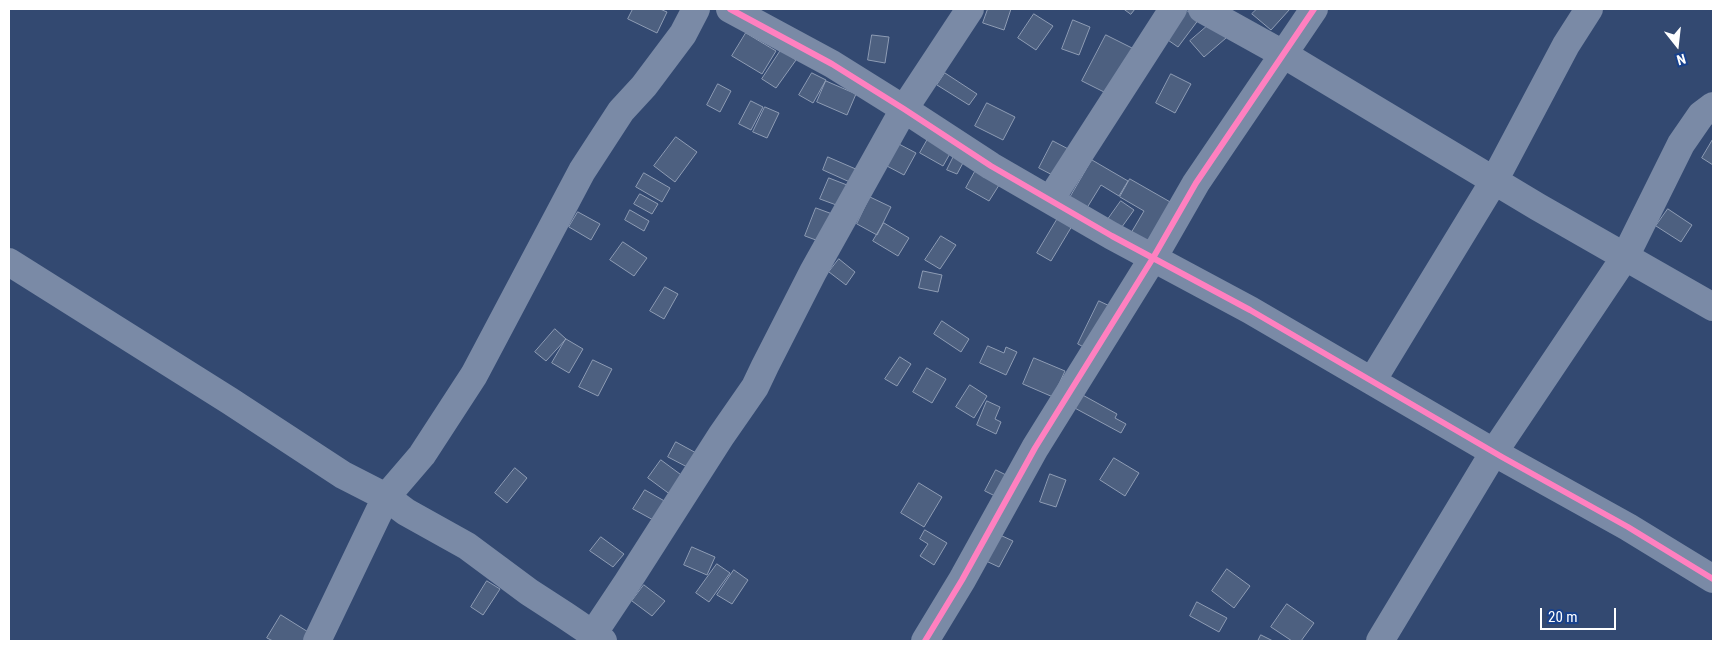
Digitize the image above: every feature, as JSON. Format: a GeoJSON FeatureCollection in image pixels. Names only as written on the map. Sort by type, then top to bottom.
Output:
{"type":"FeatureCollection","features":[{"type":"Feature","properties":{"kind":"street"},"geometry":{"type":"LineString","coordinates":[[317,641],[386,497],[422,455],[474,375],[582,171],[621,111],[644,86],[683,34],[696,9]]}},
{"type":"Feature","properties":{"kind":"street"},"geometry":{"type":"LineString","coordinates":[[730,9],[832,64],[991,166],[1153,258],[1250,310],[1494,452],[1628,527],[1713,580]]}},
{"type":"Feature","properties":{"kind":"street"},"geometry":{"type":"LineString","coordinates":[[9,262],[230,401],[343,475],[386,497],[406,512],[467,546],[529,592],[598,638],[627,584],[721,436],[755,387],[813,272],[904,109],[970,9]]}},
{"type":"Feature","properties":{"kind":"street"},"geometry":{"type":"LineString","coordinates":[[1050,200],[1173,9]]}},
{"type":"Feature","properties":{"kind":"street"},"geometry":{"type":"LineString","coordinates":[[1202,9],[1283,54],[1494,181],[1713,307]]}},
{"type":"Feature","properties":{"kind":"street"},"geometry":{"type":"LineString","coordinates":[[925,641],[962,580],[1035,448],[1153,258],[1196,183],[1314,9]]}},
{"type":"Feature","properties":{"kind":"street"},"geometry":{"type":"LineString","coordinates":[[1372,381],[1494,181],[1566,45],[1589,9]]}},
{"type":"Feature","properties":{"kind":"street"},"geometry":{"type":"LineString","coordinates":[[1380,641],[1494,452],[1625,257],[1681,144],[1701,115],[1713,106]]}},
{"type":"Feature","properties":{"kind":"building"},"geometry":{"type":"Polygon","coordinates":[[[633,9],[660,9],[667,12],[657,33],[628,19],[633,9]]]}},
{"type":"Feature","properties":{"kind":"building"},"geometry":{"type":"Polygon","coordinates":[[[988,9],[1011,9],[1004,30],[983,23],[988,9]]]}},
{"type":"Feature","properties":{"kind":"building"},"geometry":{"type":"Polygon","coordinates":[[[1124,9],[1135,9],[1131,14],[1124,9]]]}},
{"type":"Feature","properties":{"kind":"building"},"geometry":{"type":"Polygon","coordinates":[[[1257,9],[1290,9],[1271,30],[1252,14],[1257,9]]]}},
{"type":"Feature","properties":{"kind":"building"},"geometry":{"type":"Polygon","coordinates":[[[1186,10],[1199,19],[1178,47],[1165,38],[1186,10]]]}},
{"type":"Feature","properties":{"kind":"building"},"geometry":{"type":"Polygon","coordinates":[[[1034,14],[1053,26],[1036,50],[1018,38],[1034,14]]]}},
{"type":"Feature","properties":{"kind":"building"},"geometry":{"type":"Polygon","coordinates":[[[1073,20],[1090,27],[1079,55],[1062,49],[1073,20]]]}},
{"type":"Feature","properties":{"kind":"building"},"geometry":{"type":"Polygon","coordinates":[[[1212,22],[1226,38],[1204,57],[1190,41],[1212,22]]]}},
{"type":"Feature","properties":{"kind":"building"},"geometry":{"type":"Polygon","coordinates":[[[746,33],[776,51],[762,74],[732,56],[746,33]]]}},
{"type":"Feature","properties":{"kind":"building"},"geometry":{"type":"Polygon","coordinates":[[[872,35],[889,37],[885,63],[868,60],[872,35]]]}},
{"type":"Feature","properties":{"kind":"building"},"geometry":{"type":"Polygon","coordinates":[[[1106,35],[1134,49],[1110,95],[1082,81],[1106,35]]]}},
{"type":"Feature","properties":{"kind":"building"},"geometry":{"type":"Polygon","coordinates":[[[781,50],[796,60],[776,88],[762,79],[781,50]]]}},
{"type":"Feature","properties":{"kind":"building"},"geometry":{"type":"Polygon","coordinates":[[[812,73],[826,80],[813,103],[799,95],[812,73]]]}},
{"type":"Feature","properties":{"kind":"building"},"geometry":{"type":"Polygon","coordinates":[[[945,73],[977,94],[969,105],[937,85],[945,73]]]}},
{"type":"Feature","properties":{"kind":"building"},"geometry":{"type":"Polygon","coordinates":[[[1171,74],[1191,84],[1175,113],[1156,103],[1171,74]]]}},
{"type":"Feature","properties":{"kind":"building"},"geometry":{"type":"Polygon","coordinates":[[[826,81],[856,94],[847,115],[817,102],[826,81]]]}},
{"type":"Feature","properties":{"kind":"building"},"geometry":{"type":"Polygon","coordinates":[[[718,84],[731,91],[720,112],[707,105],[718,84]]]}},
{"type":"Feature","properties":{"kind":"building"},"geometry":{"type":"Polygon","coordinates":[[[751,101],[763,107],[751,130],[739,124],[751,101]]]}},
{"type":"Feature","properties":{"kind":"building"},"geometry":{"type":"Polygon","coordinates":[[[987,103],[1015,117],[1003,140],[975,126],[987,103]]]}},
{"type":"Feature","properties":{"kind":"building"},"geometry":{"type":"Polygon","coordinates":[[[765,107],[779,113],[767,138],[753,132],[765,107]]]}},
{"type":"Feature","properties":{"kind":"building"},"geometry":{"type":"Polygon","coordinates":[[[676,137],[697,152],[675,182],[654,166],[676,137]]]}},
{"type":"Feature","properties":{"kind":"building"},"geometry":{"type":"Polygon","coordinates":[[[929,137],[952,150],[943,166],[920,153],[929,137]]]}},
{"type":"Feature","properties":{"kind":"building"},"geometry":{"type":"Polygon","coordinates":[[[1713,139],[1713,165],[1702,158],[1713,139]]]}},
{"type":"Feature","properties":{"kind":"building"},"geometry":{"type":"Polygon","coordinates":[[[1053,141],[1074,152],[1060,179],[1039,168],[1053,141]]]}},
{"type":"Feature","properties":{"kind":"building"},"geometry":{"type":"Polygon","coordinates":[[[897,143],[916,153],[904,175],[885,165],[897,143]]]}},
{"type":"Feature","properties":{"kind":"building"},"geometry":{"type":"Polygon","coordinates":[[[954,156],[964,161],[957,174],[947,170],[954,156]]]}},
{"type":"Feature","properties":{"kind":"building"},"geometry":{"type":"Polygon","coordinates":[[[828,157],[858,170],[852,183],[823,170],[828,157]]]}},
{"type":"Feature","properties":{"kind":"building"},"geometry":{"type":"Polygon","coordinates":[[[1092,160],[1128,181],[1119,196],[1101,185],[1085,211],[1068,201],[1092,160]]]}},
{"type":"Feature","properties":{"kind":"building"},"geometry":{"type":"Polygon","coordinates":[[[977,168],[1001,182],[989,201],[966,188],[977,168]]]}},
{"type":"Feature","properties":{"kind":"building"},"geometry":{"type":"Polygon","coordinates":[[[644,173],[670,188],[662,202],[636,187],[644,173]]]}},
{"type":"Feature","properties":{"kind":"building"},"geometry":{"type":"Polygon","coordinates":[[[829,178],[847,185],[839,206],[820,199],[829,178]]]}},
{"type":"Feature","properties":{"kind":"building"},"geometry":{"type":"Polygon","coordinates":[[[1130,179],[1172,203],[1149,243],[1131,233],[1144,211],[1120,197],[1130,179]]]}},
{"type":"Feature","properties":{"kind":"building"},"geometry":{"type":"Polygon","coordinates":[[[640,194],[658,204],[652,214],[634,204],[640,194]]]}},
{"type":"Feature","properties":{"kind":"building"},"geometry":{"type":"Polygon","coordinates":[[[870,197],[891,207],[877,235],[857,224],[870,197]]]}},
{"type":"Feature","properties":{"kind":"building"},"geometry":{"type":"Polygon","coordinates":[[[1121,201],[1134,210],[1119,231],[1106,222],[1121,201]]]}},
{"type":"Feature","properties":{"kind":"building"},"geometry":{"type":"Polygon","coordinates":[[[816,208],[835,215],[824,243],[805,236],[816,208]]]}},
{"type":"Feature","properties":{"kind":"building"},"geometry":{"type":"Polygon","coordinates":[[[1668,209],[1692,225],[1681,242],[1656,226],[1668,209]]]}},
{"type":"Feature","properties":{"kind":"building"},"geometry":{"type":"Polygon","coordinates":[[[630,210],[649,221],[644,231],[625,220],[630,210]]]}},
{"type":"Feature","properties":{"kind":"building"},"geometry":{"type":"Polygon","coordinates":[[[578,212],[600,224],[591,240],[569,227],[578,212]]]}},
{"type":"Feature","properties":{"kind":"building"},"geometry":{"type":"Polygon","coordinates":[[[1058,218],[1072,226],[1051,261],[1037,253],[1058,218]]]}},
{"type":"Feature","properties":{"kind":"building"},"geometry":{"type":"Polygon","coordinates":[[[884,223],[909,238],[898,256],[873,241],[884,223]]]}},
{"type":"Feature","properties":{"kind":"building"},"geometry":{"type":"Polygon","coordinates":[[[941,236],[956,245],[940,269],[925,260],[941,236]]]}},
{"type":"Feature","properties":{"kind":"building"},"geometry":{"type":"Polygon","coordinates":[[[623,242],[647,258],[634,276],[610,260],[623,242]]]}},
{"type":"Feature","properties":{"kind":"building"},"geometry":{"type":"Polygon","coordinates":[[[839,259],[855,272],[846,285],[829,272],[839,259]]]}},
{"type":"Feature","properties":{"kind":"building"},"geometry":{"type":"Polygon","coordinates":[[[923,271],[942,275],[938,292],[919,288],[923,271]]]}},
{"type":"Feature","properties":{"kind":"building"},"geometry":{"type":"Polygon","coordinates":[[[665,287],[678,294],[664,319],[650,311],[665,287]]]}},
{"type":"Feature","properties":{"kind":"building"},"geometry":{"type":"Polygon","coordinates":[[[1099,301],[1114,308],[1093,352],[1078,344],[1099,301]]]}},
{"type":"Feature","properties":{"kind":"building"},"geometry":{"type":"Polygon","coordinates":[[[942,321],[969,339],[961,352],[934,334],[942,321]]]}},
{"type":"Feature","properties":{"kind":"building"},"geometry":{"type":"Polygon","coordinates":[[[555,329],[566,339],[546,361],[535,352],[555,329]]]}},
{"type":"Feature","properties":{"kind":"building"},"geometry":{"type":"Polygon","coordinates":[[[566,339],[583,349],[569,373],[552,363],[566,339]]]}},
{"type":"Feature","properties":{"kind":"building"},"geometry":{"type":"Polygon","coordinates":[[[988,346],[1004,353],[1006,347],[1017,352],[1006,375],[980,363],[988,346]]]}},
{"type":"Feature","properties":{"kind":"building"},"geometry":{"type":"Polygon","coordinates":[[[900,357],[911,364],[897,386],[885,379],[900,357]]]}},
{"type":"Feature","properties":{"kind":"building"},"geometry":{"type":"Polygon","coordinates":[[[1034,358],[1065,371],[1053,397],[1023,384],[1034,358]]]}},
{"type":"Feature","properties":{"kind":"building"},"geometry":{"type":"Polygon","coordinates":[[[593,360],[612,369],[598,396],[579,387],[593,360]]]}},
{"type":"Feature","properties":{"kind":"building"},"geometry":{"type":"Polygon","coordinates":[[[927,368],[946,379],[932,403],[913,392],[927,368]]]}},
{"type":"Feature","properties":{"kind":"building"},"geometry":{"type":"Polygon","coordinates":[[[970,385],[987,396],[974,418],[956,407],[970,385]]]}},
{"type":"Feature","properties":{"kind":"building"},"geometry":{"type":"Polygon","coordinates":[[[1079,393],[1117,414],[1115,418],[1126,424],[1121,433],[1071,406],[1079,393]]]}},
{"type":"Feature","properties":{"kind":"building"},"geometry":{"type":"Polygon","coordinates":[[[987,401],[1000,407],[995,419],[1001,422],[996,434],[977,425],[987,401]]]}},
{"type":"Feature","properties":{"kind":"building"},"geometry":{"type":"Polygon","coordinates":[[[676,442],[698,454],[691,469],[668,457],[676,442]]]}},
{"type":"Feature","properties":{"kind":"building"},"geometry":{"type":"Polygon","coordinates":[[[1114,458],[1139,473],[1125,496],[1100,480],[1114,458]]]}},
{"type":"Feature","properties":{"kind":"building"},"geometry":{"type":"Polygon","coordinates":[[[661,460],[684,477],[671,495],[648,478],[661,460]]]}},
{"type":"Feature","properties":{"kind":"building"},"geometry":{"type":"Polygon","coordinates":[[[515,468],[527,478],[507,503],[495,493],[515,468]]]}},
{"type":"Feature","properties":{"kind":"building"},"geometry":{"type":"Polygon","coordinates":[[[996,470],[1012,478],[1001,499],[985,491],[996,470]]]}},
{"type":"Feature","properties":{"kind":"building"},"geometry":{"type":"Polygon","coordinates":[[[1050,474],[1066,480],[1056,507],[1040,502],[1050,474]]]}},
{"type":"Feature","properties":{"kind":"building"},"geometry":{"type":"Polygon","coordinates":[[[919,483],[942,497],[924,527],[901,513],[919,483]]]}},
{"type":"Feature","properties":{"kind":"building"},"geometry":{"type":"Polygon","coordinates":[[[645,490],[668,503],[657,522],[633,509],[645,490]]]}},
{"type":"Feature","properties":{"kind":"building"},"geometry":{"type":"Polygon","coordinates":[[[925,530],[947,543],[934,565],[920,556],[928,544],[920,539],[925,530]]]}},
{"type":"Feature","properties":{"kind":"building"},"geometry":{"type":"Polygon","coordinates":[[[1000,535],[1013,541],[999,567],[986,561],[1000,535]]]}},
{"type":"Feature","properties":{"kind":"building"},"geometry":{"type":"Polygon","coordinates":[[[601,537],[624,554],[613,567],[590,551],[601,537]]]}},
{"type":"Feature","properties":{"kind":"building"},"geometry":{"type":"Polygon","coordinates":[[[692,547],[715,557],[707,575],[684,565],[692,547]]]}},
{"type":"Feature","properties":{"kind":"building"},"geometry":{"type":"Polygon","coordinates":[[[717,564],[730,573],[709,602],[696,593],[717,564]]]}},
{"type":"Feature","properties":{"kind":"building"},"geometry":{"type":"Polygon","coordinates":[[[1227,569],[1250,586],[1234,608],[1212,591],[1227,569]]]}},
{"type":"Feature","properties":{"kind":"building"},"geometry":{"type":"Polygon","coordinates":[[[734,570],[748,580],[732,604],[717,595],[734,570]]]}},
{"type":"Feature","properties":{"kind":"building"},"geometry":{"type":"Polygon","coordinates":[[[487,581],[500,589],[483,615],[471,607],[487,581]]]}},
{"type":"Feature","properties":{"kind":"building"},"geometry":{"type":"Polygon","coordinates":[[[644,585],[665,601],[652,616],[632,601],[644,585]]]}},
{"type":"Feature","properties":{"kind":"building"},"geometry":{"type":"Polygon","coordinates":[[[1197,602],[1227,618],[1219,632],[1190,616],[1197,602]]]}},
{"type":"Feature","properties":{"kind":"building"},"geometry":{"type":"Polygon","coordinates":[[[1287,604],[1314,623],[1301,641],[1292,641],[1271,627],[1287,604]]]}},
{"type":"Feature","properties":{"kind":"building"},"geometry":{"type":"Polygon","coordinates":[[[281,615],[313,635],[310,641],[273,641],[267,638],[281,615]]]}},
{"type":"Feature","properties":{"kind":"building"},"geometry":{"type":"Polygon","coordinates":[[[1261,635],[1273,641],[1258,641],[1261,635]]]}},
{"type":"Feature","properties":{"kind":"cycle path"},"geometry":{"type":"LineString","coordinates":[[730,9],[832,64],[991,166],[1112,236],[1250,310],[1502,457],[1628,527],[1713,579]]}},
{"type":"Feature","properties":{"kind":"cycle path"},"geometry":{"type":"LineString","coordinates":[[925,641],[962,580],[1035,448],[1153,258],[1196,183],[1314,9]]}}]}
